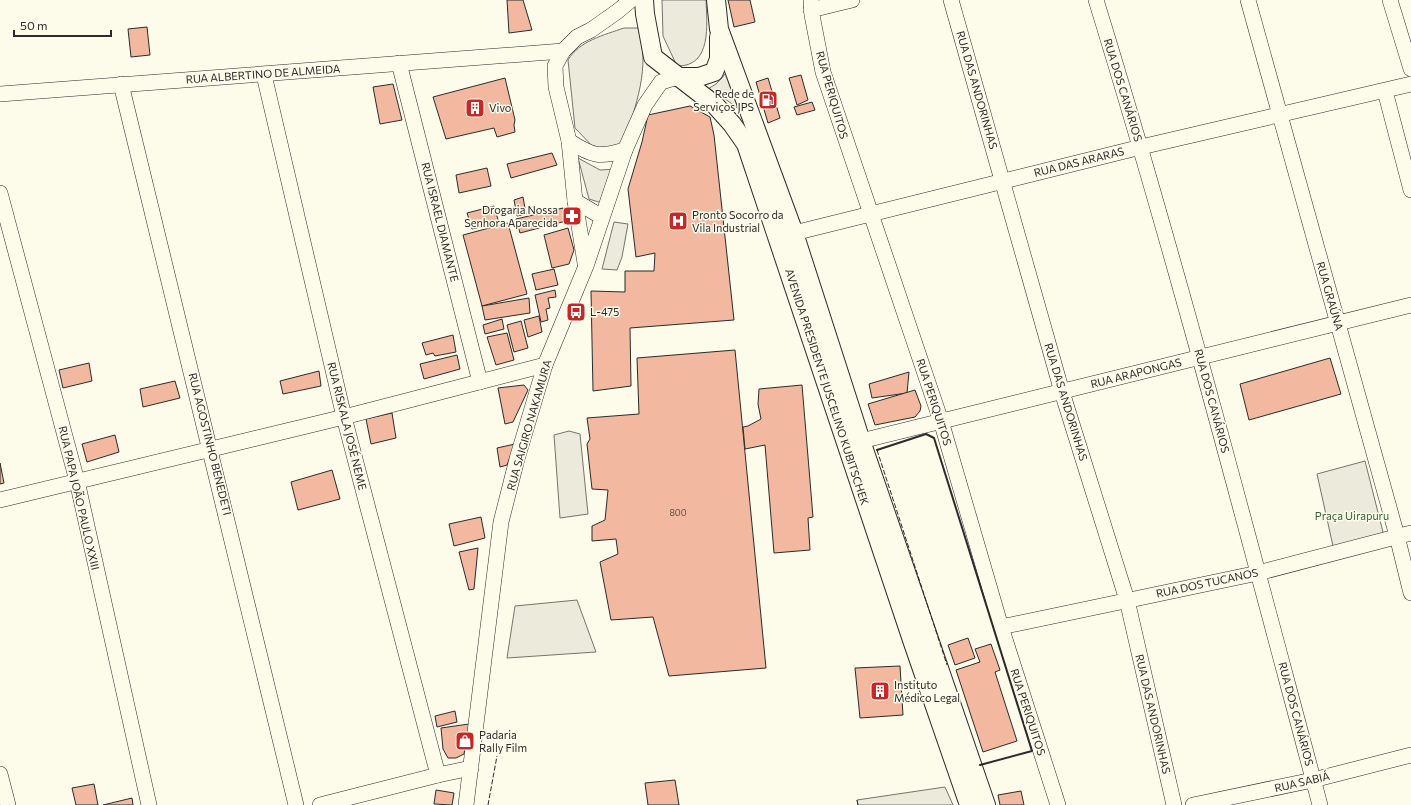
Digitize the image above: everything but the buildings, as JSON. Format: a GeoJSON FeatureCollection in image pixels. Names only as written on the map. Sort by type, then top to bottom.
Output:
{"type":"FeatureCollection","features":[{"type":"Feature","properties":{"kind":"main road","name":"AVENIDA PRESIDENTE JUSCELINO KUBITSCHEK"},"geometry":{"type":"LineString","coordinates":[[644,0],[644,14],[653,57],[715,105],[732,124],[746,144],[913,643],[969,805]]}},
{"type":"Feature","properties":{"kind":"main road","name":"AVENIDA PRESIDENTE JUSCELINO KUBITSCHEK"},"geometry":{"type":"LineString","coordinates":[[716,0],[719,30],[794,233],[862,441],[986,805]]}},
{"type":"Feature","properties":{"kind":"main road"},"geometry":{"type":"LineString","coordinates":[[678,77],[699,77],[714,72],[719,59],[719,30]]}},
{"type":"Feature","properties":{"kind":"street"},"geometry":{"type":"LineString","coordinates":[[586,266],[575,201],[569,141],[556,87],[555,66],[563,51],[578,36],[602,23],[630,0]]}},
{"type":"Feature","properties":{"kind":"street"},"geometry":{"type":"LineString","coordinates":[[811,5],[852,0]]}},
{"type":"Feature","properties":{"kind":"street","name":"RUA DAS ANDORINHAS"},"geometry":{"type":"LineString","coordinates":[[951,0],[1062,392],[1127,600],[1174,805]]}},
{"type":"Feature","properties":{"kind":"street","name":"RUA DOS CANÁRIOS"},"geometry":{"type":"LineString","coordinates":[[1096,0],[1141,147],[1200,357],[1320,805]]}},
{"type":"Feature","properties":{"kind":"street","name":"RUA GRAÚNA"},"geometry":{"type":"LineString","coordinates":[[1248,0],[1278,115],[1338,322],[1404,534],[1411,593]]}},
{"type":"Feature","properties":{"kind":"street"},"geometry":{"type":"LineString","coordinates":[[1390,0],[1411,69]]}},
{"type":"Feature","properties":{"kind":"street","name":"RUA PERIQUITOS"},"geometry":{"type":"LineString","coordinates":[[811,5],[823,72],[941,421],[1001,627],[1058,805]]}},
{"type":"Feature","properties":{"kind":"street","name":"RUA ALBERTINO DE ALMEIDA"},"geometry":{"type":"LineString","coordinates":[[0,94],[563,51]]}},
{"type":"Feature","properties":{"kind":"street","name":"RUA ALBERTINO DE ALMEIDA"},"geometry":{"type":"LineString","coordinates":[[526,54],[555,66]]}},
{"type":"Feature","properties":{"kind":"street","name":"RUA ISRAEL DIAMANTE"},"geometry":{"type":"LineString","coordinates":[[399,63],[480,382]]}},
{"type":"Feature","properties":{"kind":"street","name":"RUA RISKALA JOSÉ NEME"},"geometry":{"type":"LineString","coordinates":[[264,75],[344,417],[438,774]]}},
{"type":"Feature","properties":{"kind":"street","name":"RUA SAIGIRO NAKAMURA"},"geometry":{"type":"LineString","coordinates":[[466,805],[501,522],[517,459],[545,365],[586,266],[625,150],[646,105],[661,82],[678,77]]}},
{"type":"Feature","properties":{"kind":"street","name":"RUA AGOSTINHO BENEDETI"},"geometry":{"type":"LineString","coordinates":[[121,84],[211,449],[296,805]]}},
{"type":"Feature","properties":{"kind":"street","name":"RUA DAS ARARAS"},"geometry":{"type":"LineString","coordinates":[[794,233],[1003,180],[1411,84]]}},
{"type":"Feature","properties":{"kind":"street"},"geometry":{"type":"LineString","coordinates":[[1385,91],[1411,190]]}},
{"type":"Feature","properties":{"kind":"street"},"geometry":{"type":"LineString","coordinates":[[569,141],[584,152],[605,156],[625,150]]}},
{"type":"Feature","properties":{"kind":"street","name":"RUA PAPA JOÃO PAULO XXIII"},"geometry":{"type":"LineString","coordinates":[[0,193],[77,481],[148,805]]}},
{"type":"Feature","properties":{"kind":"street"},"geometry":{"type":"LineString","coordinates":[[575,201],[602,217]]}},
{"type":"Feature","properties":{"kind":"street","name":"RUA ARAPONGAS"},"geometry":{"type":"LineString","coordinates":[[862,441],[1411,305]]}},
{"type":"Feature","properties":{"kind":"street"},"geometry":{"type":"LineString","coordinates":[[0,500],[344,417],[545,365]]}},
{"type":"Feature","properties":{"kind":"street","name":"RUA DOS TUCANOS"},"geometry":{"type":"LineString","coordinates":[[1001,627],[1258,573],[1404,534]]}},
{"type":"Feature","properties":{"kind":"street","name":"RUA SABIÁ"},"geometry":{"type":"LineString","coordinates":[[1193,805],[1313,780],[1411,755]]}},
{"type":"Feature","properties":{"kind":"street"},"geometry":{"type":"LineString","coordinates":[[320,805],[438,774],[471,768]]}},
{"type":"Feature","properties":{"kind":"street"},"geometry":{"type":"LineString","coordinates":[[0,774],[8,805]]}},
{"type":"Feature","properties":{"kind":"green space"},"geometry":{"type":"Polygon","coordinates":[[[662,0],[706,0],[707,21],[705,42],[702,52],[696,59],[688,64],[677,66],[663,36],[662,0]]]}},
{"type":"Feature","properties":{"kind":"green space"},"geometry":{"type":"Polygon","coordinates":[[[624,28],[638,28],[642,42],[642,71],[637,101],[623,144],[596,150],[575,128],[568,60],[573,53],[585,43],[624,28]]]}},
{"type":"Feature","properties":{"kind":"green space"},"geometry":{"type":"Polygon","coordinates":[[[729,70],[746,114],[721,96],[706,90],[716,84],[729,70]]]}},
{"type":"Feature","properties":{"kind":"green space"},"geometry":{"type":"Polygon","coordinates":[[[578,158],[600,170],[617,169],[605,204],[589,199],[578,158]]]}},
{"type":"Feature","properties":{"kind":"green space","name":"Praça Uirapuru"},"geometry":{"type":"Polygon","coordinates":[[[1365,461],[1384,536],[1333,546],[1317,474],[1365,461]]]}},
{"type":"Feature","properties":{"kind":"green space"},"geometry":{"type":"Polygon","coordinates":[[[945,787],[953,805],[858,805],[857,800],[945,787]]]}},
{"type":"Feature","properties":{"kind":"shaded area"},"geometry":{"type":"Polygon","coordinates":[[[614,222],[628,224],[622,257],[617,270],[602,269],[614,222]]]}},
{"type":"Feature","properties":{"kind":"shaded area"},"geometry":{"type":"Polygon","coordinates":[[[569,431],[580,434],[588,514],[560,518],[554,435],[569,431]]]}},
{"type":"Feature","properties":{"kind":"shaded area"},"geometry":{"type":"Polygon","coordinates":[[[577,600],[596,652],[507,658],[515,606],[577,600]]]}},
{"type":"Feature","properties":{"kind":"fence"},"geometry":{"type":"LineString","coordinates":[[877,450],[947,665]]}},
{"type":"Feature","properties":{"kind":"fence"},"geometry":{"type":"LineString","coordinates":[[488,805],[497,756]]}},
{"type":"Feature","properties":{"kind":"fence"},"geometry":{"type":"LineString","coordinates":[[857,800],[858,805]]}},
{"type":"Feature","properties":{"kind":"wall"},"geometry":{"type":"LineString","coordinates":[[877,450],[926,434],[934,438],[1032,751],[980,765]]}},
{"type":"Feature","properties":{"kind":"place","name":"Rede de Serviços JPS"},"geometry":{"type":"Point","coordinates":[768,100]}},
{"type":"Feature","properties":{"kind":"place","name":"Vivo"},"geometry":{"type":"Point","coordinates":[475,108]}},
{"type":"Feature","properties":{"kind":"place","name":"Drogaria Nossa Senhora Aparecida"},"geometry":{"type":"Point","coordinates":[572,216]}},
{"type":"Feature","properties":{"kind":"place","name":"Pronto Socorro da Vila Industrial"},"geometry":{"type":"Point","coordinates":[678,221]}},
{"type":"Feature","properties":{"kind":"place","name":"L-475"},"geometry":{"type":"Point","coordinates":[576,312]}},
{"type":"Feature","properties":{"kind":"place","name":"Instituto Médico Legal"},"geometry":{"type":"Point","coordinates":[880,691]}},
{"type":"Feature","properties":{"kind":"place","name":"Padaria Rally Film"},"geometry":{"type":"Point","coordinates":[465,741]}}]}
